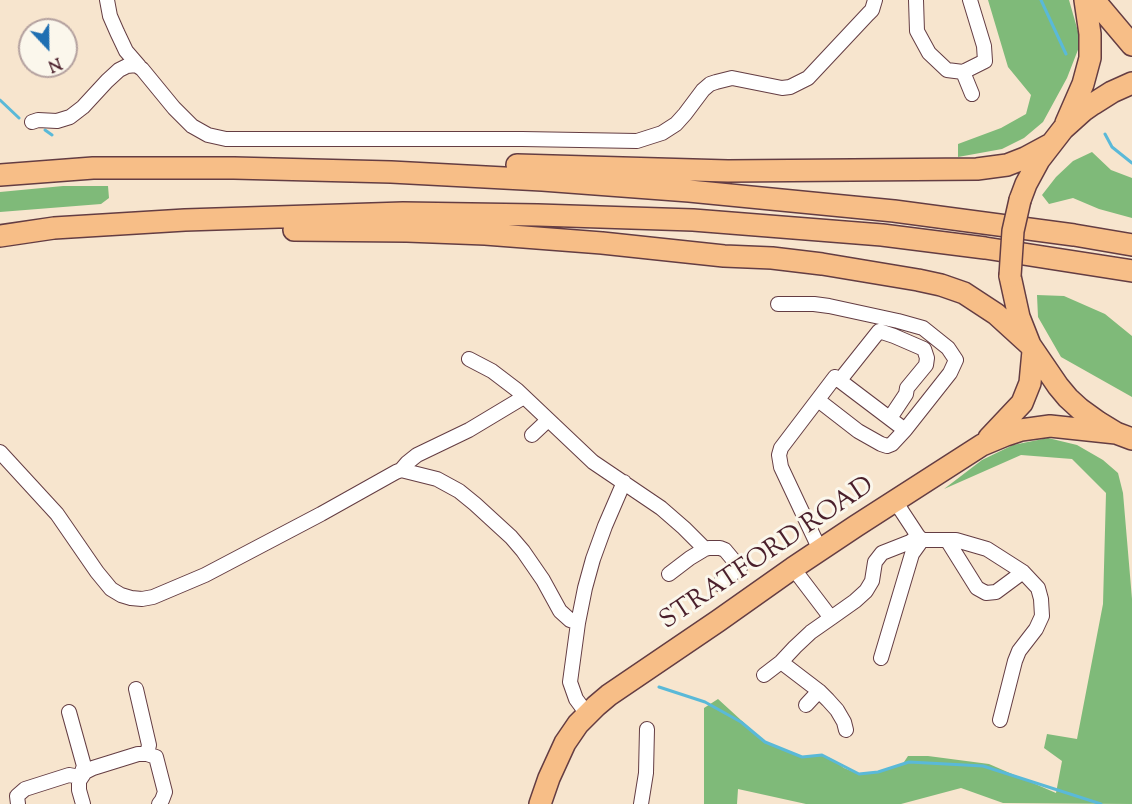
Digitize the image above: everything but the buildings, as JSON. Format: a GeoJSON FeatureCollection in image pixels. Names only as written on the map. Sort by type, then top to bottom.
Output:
{"type":"FeatureCollection","features":[{"type":"Feature","properties":{"kind":"highway"},"geometry":{"type":"LineString","coordinates":[[1031,348],[1019,317],[1010,276],[1013,231],[1020,200],[1032,173],[1057,136],[1083,84],[1090,58],[1090,34],[1085,0]]}},
{"type":"Feature","properties":{"kind":"highway"},"geometry":{"type":"LineString","coordinates":[[1094,0],[1132,45]]}},
{"type":"Feature","properties":{"kind":"highway"},"geometry":{"type":"LineString","coordinates":[[391,172],[463,165],[728,171],[998,167],[1025,159],[1057,136],[1083,111],[1112,92],[1132,83]]}},
{"type":"Feature","properties":{"kind":"highway"},"geometry":{"type":"LineString","coordinates":[[0,175],[116,167],[244,168],[391,172],[553,181],[723,194],[894,211],[1063,233],[1132,245]]}},
{"type":"Feature","properties":{"kind":"highway"},"geometry":{"type":"LineString","coordinates":[[0,236],[54,228],[185,220],[402,213],[538,215],[693,220],[882,235],[985,248],[1132,271]]}},
{"type":"Feature","properties":{"kind":"highway"},"geometry":{"type":"LineString","coordinates":[[185,220],[225,231],[338,230],[485,234],[602,243],[724,256],[772,258],[841,267],[941,285],[964,293],[996,314],[1031,348],[1068,398],[1080,409],[1123,435],[1132,455]]}},
{"type":"Feature","properties":{"kind":"highway","name":"STRATFORD ROAD"},"geometry":{"type":"LineString","coordinates":[[982,445],[1022,403],[1030,383],[1031,348]]}},
{"type":"Feature","properties":{"kind":"highway","name":"STRATFORD ROAD"},"geometry":{"type":"LineString","coordinates":[[540,804],[559,754],[571,733],[587,714],[609,695],[793,567],[982,445],[1021,430],[1036,427],[1063,427],[1123,435]]}},
{"type":"Feature","properties":{"kind":"street"},"geometry":{"type":"LineString","coordinates":[[107,0],[110,16],[126,51],[174,108],[192,126],[208,135],[226,139],[637,141],[662,133],[676,124],[703,90],[716,81],[732,78],[782,88],[790,87],[808,78],[868,14],[875,0]]}},
{"type":"Feature","properties":{"kind":"street"},"geometry":{"type":"LineString","coordinates":[[916,0],[917,31],[929,53],[947,70],[963,72],[985,61],[984,46],[970,0]]}},
{"type":"Feature","properties":{"kind":"street"},"geometry":{"type":"LineString","coordinates":[[32,122],[66,119],[82,107],[119,70],[127,66],[139,66]]}},
{"type":"Feature","properties":{"kind":"street"},"geometry":{"type":"LineString","coordinates":[[963,72],[972,94]]}},
{"type":"Feature","properties":{"kind":"street"},"geometry":{"type":"LineString","coordinates":[[778,304],[829,306],[923,328],[948,348],[956,360],[950,373],[905,430],[892,444],[887,446],[858,431],[818,400]]}},
{"type":"Feature","properties":{"kind":"street"},"geometry":{"type":"LineString","coordinates":[[840,380],[879,331],[924,349],[927,358],[926,365],[907,387],[906,394],[890,418]]}},
{"type":"Feature","properties":{"kind":"street"},"geometry":{"type":"LineString","coordinates":[[469,359],[492,371],[524,397],[593,462],[673,518],[705,549]]}},
{"type":"Feature","properties":{"kind":"street"},"geometry":{"type":"LineString","coordinates":[[820,550],[781,467],[779,455],[782,448],[835,377],[905,430]]}},
{"type":"Feature","properties":{"kind":"street"},"geometry":{"type":"LineString","coordinates":[[0,452],[57,514],[111,589],[121,595],[142,599],[153,597],[205,575],[321,514],[401,470],[417,455],[469,430],[524,397]]}},
{"type":"Feature","properties":{"kind":"street"},"geometry":{"type":"LineString","coordinates":[[532,435],[548,420]]}},
{"type":"Feature","properties":{"kind":"street"},"geometry":{"type":"LineString","coordinates":[[401,470],[437,479],[459,491],[475,504],[523,551],[539,573],[560,611],[570,620],[578,623]]}},
{"type":"Feature","properties":{"kind":"street"},"geometry":{"type":"LineString","coordinates":[[587,714],[576,699],[570,682],[578,623],[593,559],[624,482]]}},
{"type":"Feature","properties":{"kind":"street"},"geometry":{"type":"LineString","coordinates":[[895,501],[920,538]]}},
{"type":"Feature","properties":{"kind":"street"},"geometry":{"type":"LineString","coordinates":[[881,658],[912,554],[920,538]]}},
{"type":"Feature","properties":{"kind":"street"},"geometry":{"type":"LineString","coordinates":[[764,675],[781,662],[811,632],[855,602],[866,591],[872,581],[875,562],[882,553],[920,538],[963,542],[987,549],[1023,572],[1038,588],[1041,599],[1042,616],[1036,629],[1018,651],[1000,720]]}},
{"type":"Feature","properties":{"kind":"street"},"geometry":{"type":"LineString","coordinates":[[947,540],[977,588],[986,593],[996,592],[1023,572]]}},
{"type":"Feature","properties":{"kind":"street"},"geometry":{"type":"LineString","coordinates":[[669,574],[705,549],[717,548],[725,550],[740,568],[719,584]]}},
{"type":"Feature","properties":{"kind":"street"},"geometry":{"type":"LineString","coordinates":[[793,567],[831,618]]}},
{"type":"Feature","properties":{"kind":"street"},"geometry":{"type":"LineString","coordinates":[[781,662],[819,691],[837,710],[846,730]]}},
{"type":"Feature","properties":{"kind":"street"},"geometry":{"type":"LineString","coordinates":[[136,689],[149,746],[147,754]]}},
{"type":"Feature","properties":{"kind":"street"},"geometry":{"type":"LineString","coordinates":[[806,705],[819,691]]}},
{"type":"Feature","properties":{"kind":"street"},"geometry":{"type":"LineString","coordinates":[[69,712],[84,766],[79,781],[83,804]]}},
{"type":"Feature","properties":{"kind":"street"},"geometry":{"type":"LineString","coordinates":[[641,804],[646,773],[647,729]]}},
{"type":"Feature","properties":{"kind":"street"},"geometry":{"type":"LineString","coordinates":[[80,777],[93,768],[138,754],[156,757],[165,792],[159,804]]}},
{"type":"Feature","properties":{"kind":"street"},"geometry":{"type":"LineString","coordinates":[[18,804],[17,796],[25,789],[69,775],[80,777]]}},
{"type":"Feature","properties":{"kind":"green space"},"geometry":{"type":"Polygon","coordinates":[[[988,0],[1069,0],[1081,42],[1067,78],[1043,122],[1024,138],[1002,149],[958,157],[958,144],[1001,128],[1026,114],[1031,95],[1008,67],[988,0]]]}},
{"type":"Feature","properties":{"kind":"green space"},"geometry":{"type":"Polygon","coordinates":[[[1092,152],[1111,170],[1132,178],[1132,218],[1099,209],[1073,198],[1049,204],[1042,195],[1073,161],[1092,152]]]}},
{"type":"Feature","properties":{"kind":"green space"},"geometry":{"type":"Polygon","coordinates":[[[63,186],[108,186],[109,198],[101,204],[0,212],[0,192],[63,186]]]}},
{"type":"Feature","properties":{"kind":"green space"},"geometry":{"type":"Polygon","coordinates":[[[1037,295],[1064,296],[1105,314],[1132,336],[1132,397],[1061,357],[1038,317],[1037,295]]]}},
{"type":"Feature","properties":{"kind":"green space"},"geometry":{"type":"Polygon","coordinates":[[[1048,438],[1077,445],[1103,460],[1118,473],[1123,493],[1132,599],[1132,804],[1003,803],[961,788],[901,804],[806,804],[738,789],[737,804],[704,804],[704,708],[718,699],[765,742],[802,757],[822,755],[859,774],[878,772],[902,765],[908,756],[928,756],[989,764],[1056,793],[1062,761],[1044,748],[1047,734],[1077,739],[1103,604],[1106,493],[1072,459],[1021,455],[944,489],[982,460],[1013,445],[1048,438]]]}},
{"type":"Feature","properties":{"kind":"waterway"},"geometry":{"type":"LineString","coordinates":[[1041,0],[1066,54]]}},
{"type":"Feature","properties":{"kind":"waterway"},"geometry":{"type":"LineString","coordinates":[[0,100],[19,118]]}},
{"type":"Feature","properties":{"kind":"waterway"},"geometry":{"type":"LineString","coordinates":[[45,130],[52,135]]}},
{"type":"Feature","properties":{"kind":"waterway"},"geometry":{"type":"LineString","coordinates":[[1105,134],[1112,147],[1132,163]]}},
{"type":"Feature","properties":{"kind":"waterway"},"geometry":{"type":"LineString","coordinates":[[659,687],[705,702],[741,722],[765,742],[802,757],[822,755],[859,774],[878,772],[909,762],[983,766],[1101,804]]}}]}
